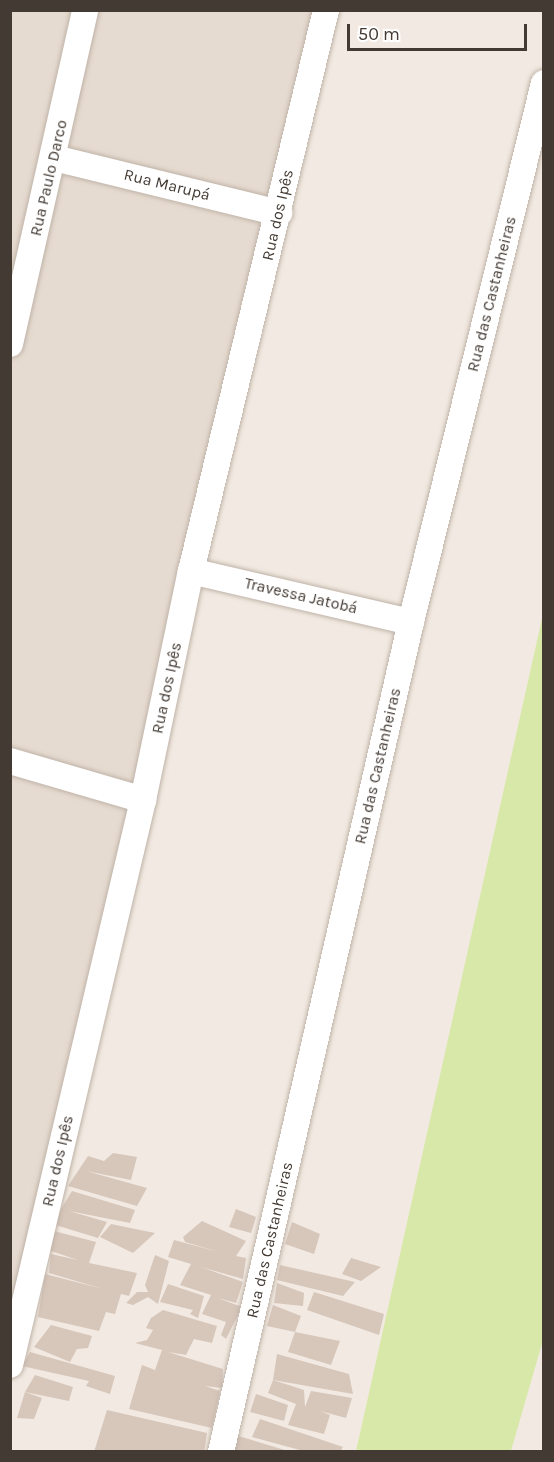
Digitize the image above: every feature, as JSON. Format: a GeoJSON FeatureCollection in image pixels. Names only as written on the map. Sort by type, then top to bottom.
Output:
{"type":"FeatureCollection","features":[{"type":"Feature","properties":{"kind":"street","name":"Rua Paulo Darco"},"geometry":{"type":"LineString","coordinates":[[10,344],[54,158],[85,10]]}},
{"type":"Feature","properties":{"kind":"street","name":"Rua dos Ipês"},"geometry":{"type":"LineString","coordinates":[[10,1365],[143,800],[191,571],[326,10]]}},
{"type":"Feature","properties":{"kind":"street","name":"Rua das Castanheiras"},"geometry":{"type":"LineString","coordinates":[[221,1452],[411,622],[543,83]]}},
{"type":"Feature","properties":{"kind":"street","name":"Rua Marupá"},"geometry":{"type":"LineString","coordinates":[[54,158],[279,213]]}},
{"type":"Feature","properties":{"kind":"street","name":"Travessa Jatobá"},"geometry":{"type":"LineString","coordinates":[[191,571],[411,622]]}},
{"type":"Feature","properties":{"kind":"street"},"geometry":{"type":"LineString","coordinates":[[10,761],[143,800]]}},
{"type":"Feature","properties":{"kind":"shaded area"},"geometry":{"type":"Polygon","coordinates":[[[11,11],[335,11],[11,1319],[11,11]]]}},
{"type":"Feature","properties":{"kind":"green space"},"geometry":{"type":"Polygon","coordinates":[[[543,614],[543,1340],[511,1451],[356,1451],[543,614]]]}},
{"type":"Feature","properties":{"kind":"building"},"geometry":{"type":"Polygon","coordinates":[[[113,1153],[137,1157],[131,1180],[86,1171],[147,1188],[137,1206],[68,1186],[88,1156],[104,1161],[113,1153]]]}},
{"type":"Feature","properties":{"kind":"building"},"geometry":{"type":"Polygon","coordinates":[[[72,1191],[135,1210],[130,1223],[69,1211],[107,1222],[98,1238],[52,1224],[72,1191]]]}},
{"type":"Feature","properties":{"kind":"building"},"geometry":{"type":"Polygon","coordinates":[[[236,1209],[256,1217],[251,1233],[229,1227],[236,1209]]]}},
{"type":"Feature","properties":{"kind":"building"},"geometry":{"type":"Polygon","coordinates":[[[202,1221],[246,1241],[236,1256],[246,1258],[243,1279],[201,1267],[243,1282],[236,1303],[218,1298],[242,1307],[226,1339],[221,1335],[226,1322],[202,1314],[211,1295],[180,1285],[191,1264],[168,1257],[174,1240],[219,1252],[185,1242],[183,1237],[202,1221]]]}},
{"type":"Feature","properties":{"kind":"building"},"geometry":{"type":"Polygon","coordinates":[[[292,1222],[320,1234],[314,1254],[285,1244],[292,1222]]]}},
{"type":"Feature","properties":{"kind":"building"},"geometry":{"type":"Polygon","coordinates":[[[111,1224],[155,1233],[133,1253],[100,1237],[111,1224]]]}},
{"type":"Feature","properties":{"kind":"building"},"geometry":{"type":"Polygon","coordinates":[[[54,1231],[96,1242],[89,1263],[137,1273],[129,1296],[121,1294],[115,1314],[106,1312],[99,1331],[38,1317],[45,1274],[103,1289],[49,1273],[51,1254],[78,1260],[45,1249],[54,1231]]]}},
{"type":"Feature","properties":{"kind":"building"},"geometry":{"type":"Polygon","coordinates":[[[155,1255],[169,1261],[158,1304],[148,1297],[133,1305],[126,1303],[137,1292],[148,1292],[145,1285],[155,1255]]]}},
{"type":"Feature","properties":{"kind":"building"},"geometry":{"type":"Polygon","coordinates":[[[351,1258],[381,1267],[361,1281],[342,1274],[351,1258]]]}},
{"type":"Feature","properties":{"kind":"building"},"geometry":{"type":"Polygon","coordinates":[[[280,1265],[355,1282],[343,1296],[277,1280],[280,1265]]]}},
{"type":"Feature","properties":{"kind":"building"},"geometry":{"type":"Polygon","coordinates":[[[277,1283],[304,1293],[303,1306],[274,1303],[277,1283]]]}},
{"type":"Feature","properties":{"kind":"building"},"geometry":{"type":"Polygon","coordinates":[[[168,1284],[204,1296],[198,1318],[190,1314],[193,1310],[160,1302],[168,1284]]]}},
{"type":"Feature","properties":{"kind":"building"},"geometry":{"type":"Polygon","coordinates":[[[314,1292],[384,1314],[379,1335],[307,1310],[314,1292]]]}},
{"type":"Feature","properties":{"kind":"building"},"geometry":{"type":"Polygon","coordinates":[[[273,1305],[301,1316],[295,1332],[267,1326],[273,1305]]]}},
{"type":"Feature","properties":{"kind":"building"},"geometry":{"type":"Polygon","coordinates":[[[163,1310],[217,1326],[212,1343],[194,1339],[186,1355],[168,1352],[223,1369],[222,1388],[205,1386],[220,1391],[212,1428],[129,1409],[142,1365],[155,1370],[162,1350],[135,1343],[147,1340],[153,1330],[146,1328],[151,1318],[163,1310]]]}},
{"type":"Feature","properties":{"kind":"building"},"geometry":{"type":"Polygon","coordinates":[[[51,1325],[92,1336],[88,1348],[77,1349],[70,1362],[34,1347],[51,1325]]]}},
{"type":"Feature","properties":{"kind":"building"},"geometry":{"type":"Polygon","coordinates":[[[295,1332],[340,1341],[331,1365],[288,1352],[295,1332]]]}},
{"type":"Feature","properties":{"kind":"building"},"geometry":{"type":"Polygon","coordinates":[[[30,1352],[115,1376],[110,1394],[86,1386],[89,1381],[22,1366],[30,1352]]]}},
{"type":"Feature","properties":{"kind":"building"},"geometry":{"type":"Polygon","coordinates":[[[277,1354],[349,1374],[353,1394],[273,1380],[277,1354]]]}},
{"type":"Feature","properties":{"kind":"building"},"geometry":{"type":"Polygon","coordinates":[[[35,1375],[73,1387],[69,1401],[25,1392],[35,1375]]]}},
{"type":"Feature","properties":{"kind":"building"},"geometry":{"type":"Polygon","coordinates":[[[273,1380],[304,1390],[305,1407],[311,1391],[352,1398],[346,1418],[320,1411],[330,1415],[324,1434],[288,1425],[296,1404],[268,1393],[273,1380]]]}},
{"type":"Feature","properties":{"kind":"building"},"geometry":{"type":"Polygon","coordinates":[[[25,1392],[42,1398],[34,1419],[17,1418],[25,1392]]]}},
{"type":"Feature","properties":{"kind":"building"},"geometry":{"type":"Polygon","coordinates":[[[256,1394],[288,1405],[284,1421],[250,1412],[256,1394]]]}},
{"type":"Feature","properties":{"kind":"building"},"geometry":{"type":"Polygon","coordinates":[[[107,1410],[207,1433],[204,1452],[94,1452],[107,1410]]]}},
{"type":"Feature","properties":{"kind":"building"},"geometry":{"type":"Polygon","coordinates":[[[260,1419],[343,1447],[340,1452],[307,1452],[252,1437],[260,1419]]]}},
{"type":"Feature","properties":{"kind":"building"},"geometry":{"type":"Polygon","coordinates":[[[235,1435],[288,1451],[288,1452],[233,1452],[235,1435]]]}}]}
